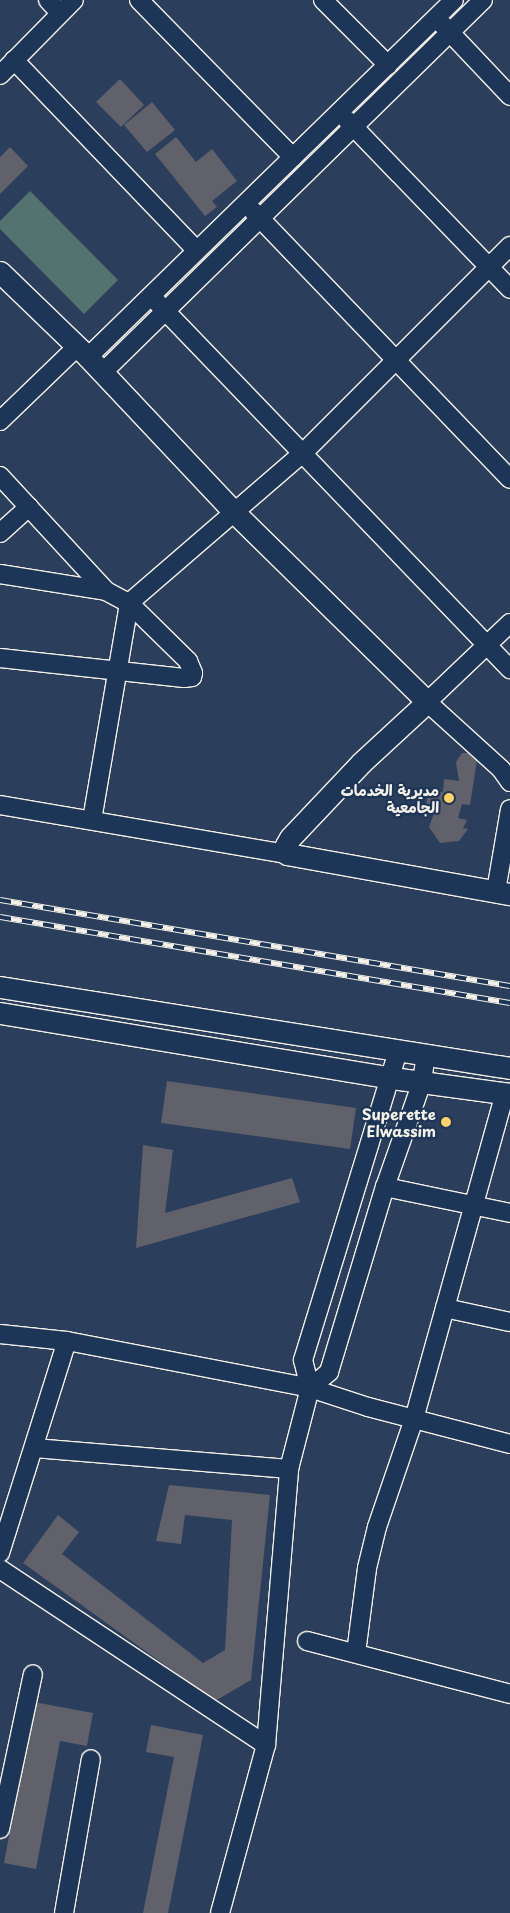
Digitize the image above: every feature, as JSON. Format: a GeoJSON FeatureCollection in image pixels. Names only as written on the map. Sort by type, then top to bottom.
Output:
{"type":"FeatureCollection","features":[{"type":"Feature","properties":{"kind":"street"},"geometry":{"type":"LineString","coordinates":[[0,75],[14,60],[54,6],[74,0]]}},
{"type":"Feature","properties":{"kind":"street"},"geometry":{"type":"LineString","coordinates":[[140,0],[293,157]]}},
{"type":"Feature","properties":{"kind":"street"},"geometry":{"type":"LineString","coordinates":[[323,0],[388,65]]}},
{"type":"Feature","properties":{"kind":"street"},"geometry":{"type":"LineString","coordinates":[[89,359],[196,250],[454,0]]}},
{"type":"Feature","properties":{"kind":"street"},"geometry":{"type":"LineString","coordinates":[[0,421],[164,310],[355,128],[483,0]]}},
{"type":"Feature","properties":{"kind":"street"},"geometry":{"type":"LineString","coordinates":[[437,18],[510,96]]}},
{"type":"Feature","properties":{"kind":"street"},"geometry":{"type":"LineString","coordinates":[[14,60],[196,250]]}},
{"type":"Feature","properties":{"kind":"street"},"geometry":{"type":"LineString","coordinates":[[339,112],[510,289]]}},
{"type":"Feature","properties":{"kind":"street"},"geometry":{"type":"LineString","coordinates":[[245,203],[510,479]]}},
{"type":"Feature","properties":{"kind":"street"},"geometry":{"type":"LineString","coordinates":[[92,820],[129,603],[236,514],[303,453],[510,246]]}},
{"type":"Feature","properties":{"kind":"street"},"geometry":{"type":"LineString","coordinates":[[0,272],[89,359],[236,514],[427,702],[501,769],[510,782]]}},
{"type":"Feature","properties":{"kind":"street"},"geometry":{"type":"LineString","coordinates":[[152,296],[510,669]]}},
{"type":"Feature","properties":{"kind":"street"},"geometry":{"type":"LineString","coordinates":[[0,476],[106,591]]}},
{"type":"Feature","properties":{"kind":"street"},"geometry":{"type":"LineString","coordinates":[[0,533],[29,507]]}},
{"type":"Feature","properties":{"kind":"street"},"geometry":{"type":"LineString","coordinates":[[0,574],[106,591],[129,603],[188,662],[193,673],[192,677],[184,678],[0,658]]}},
{"type":"Feature","properties":{"kind":"street"},"geometry":{"type":"LineString","coordinates":[[287,854],[286,845],[290,838],[361,763],[488,646],[510,623]]}},
{"type":"Feature","properties":{"kind":"street"},"geometry":{"type":"LineString","coordinates":[[0,805],[503,892],[510,809]]}},
{"type":"Feature","properties":{"kind":"street"},"geometry":{"type":"LineString","coordinates":[[0,987],[510,1068]]}},
{"type":"Feature","properties":{"kind":"street"},"geometry":{"type":"LineString","coordinates":[[0,1013],[392,1078],[507,1094],[472,1206],[414,1419],[377,1527],[367,1568],[356,1654]]}},
{"type":"Feature","properties":{"kind":"street"},"geometry":{"type":"LineString","coordinates":[[220,1913],[266,1745],[289,1469],[310,1388],[303,1360],[392,1078],[398,1051]]}},
{"type":"Feature","properties":{"kind":"street"},"geometry":{"type":"LineString","coordinates":[[310,1388],[328,1372],[385,1187],[422,1082],[426,1054]]}},
{"type":"Feature","properties":{"kind":"street"},"geometry":{"type":"LineString","coordinates":[[385,1187],[510,1214]]}},
{"type":"Feature","properties":{"kind":"street"},"geometry":{"type":"LineString","coordinates":[[445,1308],[510,1322]]}},
{"type":"Feature","properties":{"kind":"street"},"geometry":{"type":"LineString","coordinates":[[0,1334],[67,1341],[310,1388],[414,1419],[510,1444]]}},
{"type":"Feature","properties":{"kind":"street"},"geometry":{"type":"LineString","coordinates":[[0,1553],[67,1341]]}},
{"type":"Feature","properties":{"kind":"street"},"geometry":{"type":"LineString","coordinates":[[34,1448],[289,1469]]}},
{"type":"Feature","properties":{"kind":"street"},"geometry":{"type":"LineString","coordinates":[[0,1569],[266,1745]]}},
{"type":"Feature","properties":{"kind":"street"},"geometry":{"type":"LineString","coordinates":[[307,1641],[510,1694]]}},
{"type":"Feature","properties":{"kind":"street"},"geometry":{"type":"LineString","coordinates":[[0,1829],[33,1674]]}},
{"type":"Feature","properties":{"kind":"street"},"geometry":{"type":"LineString","coordinates":[[64,1913],[91,1759]]}},
{"type":"Feature","properties":{"kind":"green space"},"geometry":{"type":"Polygon","coordinates":[[[30,191],[118,280],[84,314],[0,229],[0,221],[30,191]]]}},
{"type":"Feature","properties":{"kind":"building"},"geometry":{"type":"Polygon","coordinates":[[[120,79],[144,105],[121,127],[96,102],[120,79]]]}},
{"type":"Feature","properties":{"kind":"building"},"geometry":{"type":"Polygon","coordinates":[[[152,102],[175,130],[147,152],[124,125],[152,102]]]}},
{"type":"Feature","properties":{"kind":"building"},"geometry":{"type":"Polygon","coordinates":[[[176,137],[196,162],[212,149],[237,181],[212,201],[217,207],[205,216],[155,154],[176,137]]]}},
{"type":"Feature","properties":{"kind":"building"},"geometry":{"type":"Polygon","coordinates":[[[10,147],[28,166],[0,194],[0,157],[10,147]]]}},
{"type":"Feature","properties":{"kind":"building","name":"مديرية الخدمات الجامعية"},"geometry":{"type":"Polygon","coordinates":[[[462,753],[471,753],[477,760],[470,805],[462,804],[458,818],[467,820],[463,828],[468,829],[459,841],[440,843],[429,827],[436,808],[426,807],[428,790],[443,792],[444,779],[459,781],[456,762],[462,753]]]}},
{"type":"Feature","properties":{"kind":"building"},"geometry":{"type":"Polygon","coordinates":[[[167,1081],[356,1108],[350,1149],[161,1123],[167,1081]]]}},
{"type":"Feature","properties":{"kind":"building"},"geometry":{"type":"Polygon","coordinates":[[[143,1145],[173,1150],[165,1213],[292,1178],[300,1202],[136,1248],[143,1145]]]}},
{"type":"Feature","properties":{"kind":"building"},"geometry":{"type":"Polygon","coordinates":[[[169,1485],[270,1495],[251,1680],[215,1701],[23,1563],[58,1515],[79,1532],[62,1554],[203,1663],[225,1650],[232,1520],[185,1515],[181,1544],[156,1541],[169,1485]]]}},
{"type":"Feature","properties":{"kind":"building"},"geometry":{"type":"Polygon","coordinates":[[[34,1702],[93,1713],[87,1746],[60,1741],[36,1869],[4,1863],[34,1702]]]}},
{"type":"Feature","properties":{"kind":"building"},"geometry":{"type":"Polygon","coordinates":[[[151,1725],[203,1735],[168,1913],[143,1913],[174,1757],[146,1752],[151,1725]]]}},
{"type":"Feature","properties":{"kind":"railway"},"geometry":{"type":"LineString","coordinates":[[0,900],[510,986]]}},
{"type":"Feature","properties":{"kind":"railway"},"geometry":{"type":"LineString","coordinates":[[0,917],[510,1003]]}},
{"type":"Feature","properties":{"kind":"place","name":"مديرية الخدمات الجامعية"},"geometry":{"type":"Point","coordinates":[449,798]}},
{"type":"Feature","properties":{"kind":"place","name":"Superette Elwassim"},"geometry":{"type":"Point","coordinates":[446,1122]}}]}
